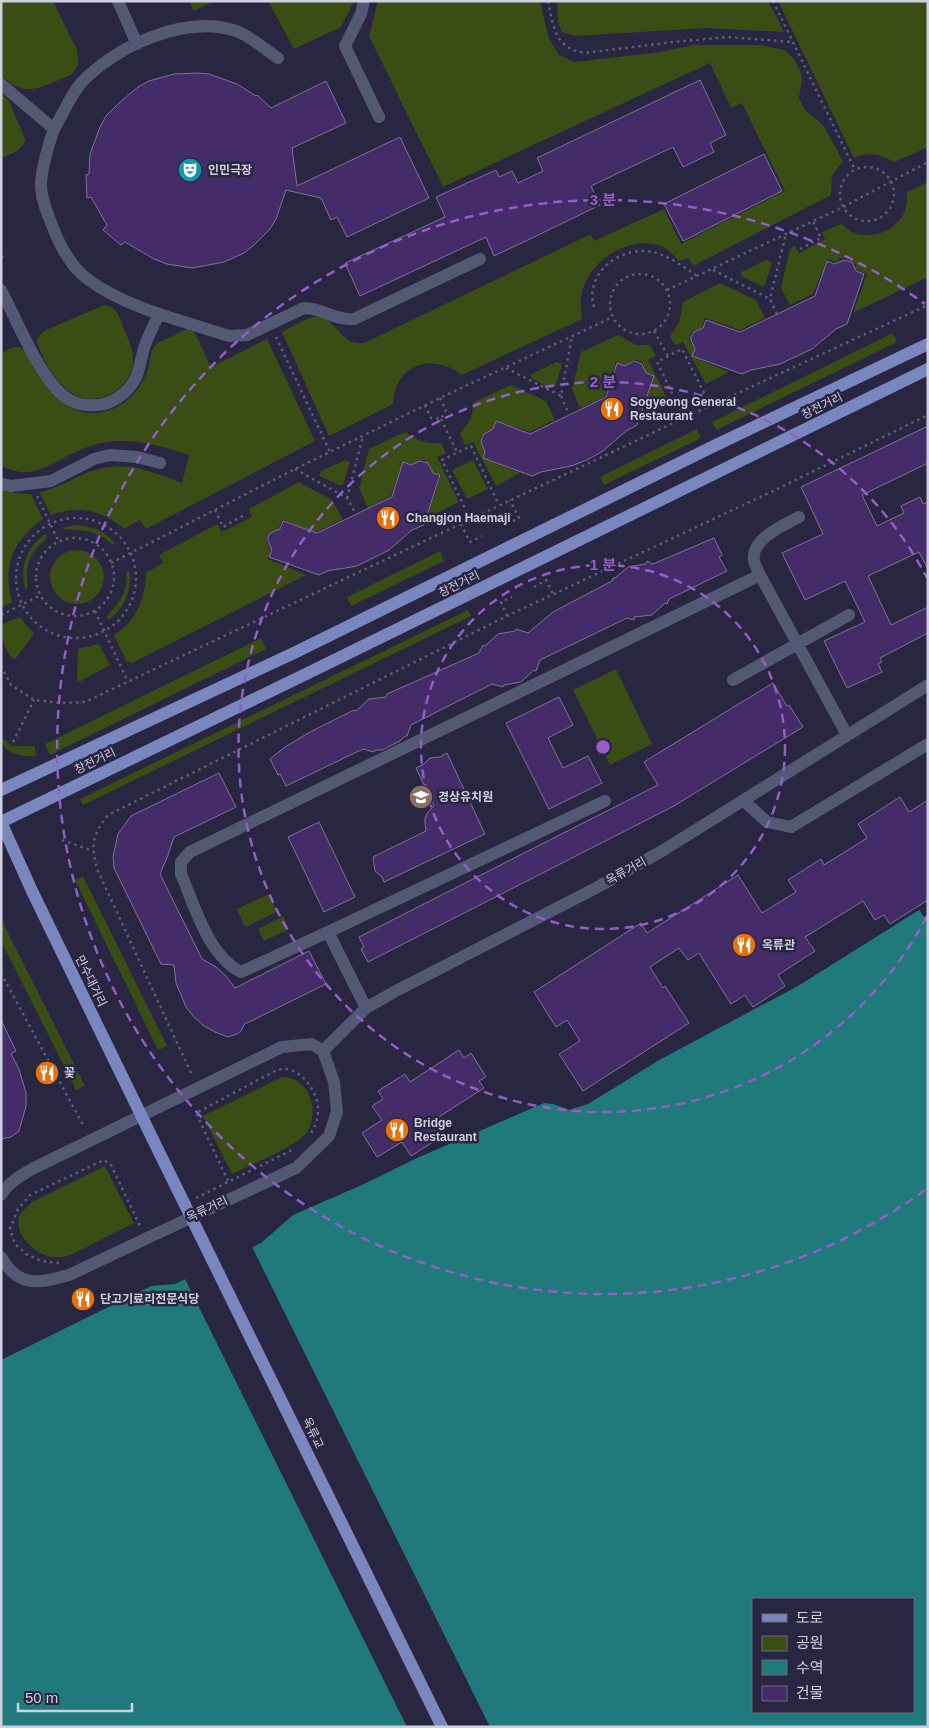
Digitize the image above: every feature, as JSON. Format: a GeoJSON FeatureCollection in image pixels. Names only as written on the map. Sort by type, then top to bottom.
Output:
{"type":"FeatureCollection","features":[{"type":"Feature","properties":{"kind":"main road","name":"창전거리"},"geometry":{"type":"LineString","coordinates":[[1,790],[296,652],[714,446],[928,344]]}},
{"type":"Feature","properties":{"kind":"main road","name":"창전거리"},"geometry":{"type":"LineString","coordinates":[[1,822],[928,369]]}},
{"type":"Feature","properties":{"kind":"main road","name":"만수대거리"},"geometry":{"type":"LineString","coordinates":[[1,822],[32,891],[159,1152]]}},
{"type":"Feature","properties":{"kind":"main road","name":"옥류교"},"geometry":{"type":"LineString","coordinates":[[159,1152],[442,1727]]}},
{"type":"Feature","properties":{"kind":"street"},"geometry":{"type":"LineString","coordinates":[[118,1],[137,44]]}},
{"type":"Feature","properties":{"kind":"street"},"geometry":{"type":"LineString","coordinates":[[364,1],[361,14],[345,46],[379,117]]}},
{"type":"Feature","properties":{"kind":"street"},"geometry":{"type":"LineString","coordinates":[[278,58],[237,31],[213,26],[181,28],[137,44],[111,58],[81,83],[54,128],[48,147],[41,187],[46,210],[54,230],[69,260],[86,278],[112,294],[144,309],[229,336],[247,334],[304,308],[314,308],[346,320],[354,319],[480,259]]}},
{"type":"Feature","properties":{"kind":"street"},"geometry":{"type":"LineString","coordinates":[[1,84],[54,128]]}},
{"type":"Feature","properties":{"kind":"street"},"geometry":{"type":"LineString","coordinates":[[1,290],[42,370],[55,388],[66,398],[78,404],[103,405],[127,391],[140,369],[146,343],[159,314]]}},
{"type":"Feature","properties":{"kind":"street"},"geometry":{"type":"LineString","coordinates":[[1,484],[11,486],[51,480],[94,459],[110,455],[137,456],[160,463]]}},
{"type":"Feature","properties":{"kind":"street"},"geometry":{"type":"LineString","coordinates":[[799,517],[766,535],[756,548],[754,560],[760,576],[847,735]]}},
{"type":"Feature","properties":{"kind":"street"},"geometry":{"type":"LineString","coordinates":[[605,801],[241,972],[229,966],[211,943],[180,874],[181,862],[190,852],[760,576]]}},
{"type":"Feature","properties":{"kind":"street"},"geometry":{"type":"LineString","coordinates":[[733,680],[849,615]]}},
{"type":"Feature","properties":{"kind":"street","name":"옥류거리"},"geometry":{"type":"LineString","coordinates":[[2,1262],[11,1273],[25,1280],[41,1283],[69,1275],[296,1168],[329,1136],[338,1112],[334,1082],[323,1051],[366,1008],[402,987],[594,889],[662,851],[744,801],[767,784],[926,689]]}},
{"type":"Feature","properties":{"kind":"street"},"geometry":{"type":"LineString","coordinates":[[744,801],[767,822],[791,827],[928,744]]}},
{"type":"Feature","properties":{"kind":"street"},"geometry":{"type":"LineString","coordinates":[[328,932],[366,1008]]}},
{"type":"Feature","properties":{"kind":"street"},"geometry":{"type":"LineString","coordinates":[[1,1196],[5,1189],[15,1180],[32,1169],[282,1047],[312,1044],[323,1051]]}},
{"type":"Feature","properties":{"kind":"path"},"geometry":{"type":"LineString","coordinates":[[548,1],[555,35],[563,44],[574,51],[585,53],[728,37],[794,42]]}},
{"type":"Feature","properties":{"kind":"path"},"geometry":{"type":"LineString","coordinates":[[773,1],[854,170]]}},
{"type":"Feature","properties":{"kind":"path"},"geometry":{"type":"LineString","coordinates":[[667,290],[844,207],[928,162]]}},
{"type":"Feature","properties":{"kind":"path"},"geometry":{"type":"LineString","coordinates":[[865,166],[877,168],[886,174],[892,182],[895,194],[893,204],[879,218],[869,221],[859,220],[850,215],[840,197],[841,186],[846,176],[854,170],[865,166]]}},
{"type":"Feature","properties":{"kind":"path"},"geometry":{"type":"LineString","coordinates":[[800,249],[821,238],[813,222]]}},
{"type":"Feature","properties":{"kind":"path"},"geometry":{"type":"LineString","coordinates":[[770,299],[786,234]]}},
{"type":"Feature","properties":{"kind":"path"},"geometry":{"type":"LineString","coordinates":[[594,307],[591,298],[597,276],[606,266],[634,251],[654,252],[675,262],[697,276]]}},
{"type":"Feature","properties":{"kind":"path"},"geometry":{"type":"LineString","coordinates":[[1,257],[5,255]]}},
{"type":"Feature","properties":{"kind":"path"},"geometry":{"type":"LineString","coordinates":[[713,270],[770,299],[777,314]]}},
{"type":"Feature","properties":{"kind":"path"},"geometry":{"type":"LineString","coordinates":[[638,273],[650,275],[660,280],[667,290],[671,301],[670,313],[664,324],[654,331],[643,334],[631,333],[620,326],[613,317],[610,306],[612,294],[617,284],[627,276],[638,273]]}},
{"type":"Feature","properties":{"kind":"path"},"geometry":{"type":"LineString","coordinates":[[1,666],[11,686],[34,700],[62,703],[85,702],[710,405],[928,304]]}},
{"type":"Feature","properties":{"kind":"path"},"geometry":{"type":"LineString","coordinates":[[111,563],[425,405],[613,317]]}},
{"type":"Feature","properties":{"kind":"path"},"geometry":{"type":"LineString","coordinates":[[270,325],[330,452]]}},
{"type":"Feature","properties":{"kind":"path"},"geometry":{"type":"LineString","coordinates":[[654,331],[668,356]]}},
{"type":"Feature","properties":{"kind":"path"},"geometry":{"type":"LineString","coordinates":[[568,412],[561,396],[572,336]]}},
{"type":"Feature","properties":{"kind":"path"},"geometry":{"type":"LineString","coordinates":[[684,418],[657,362],[682,349],[710,405]]}},
{"type":"Feature","properties":{"kind":"path"},"geometry":{"type":"LineString","coordinates":[[506,368],[561,396]]}},
{"type":"Feature","properties":{"kind":"path"},"geometry":{"type":"LineString","coordinates":[[440,398],[446,410],[441,419]]}},
{"type":"Feature","properties":{"kind":"path"},"geometry":{"type":"LineString","coordinates":[[425,405],[431,418],[441,419]]}},
{"type":"Feature","properties":{"kind":"path"},"geometry":{"type":"LineString","coordinates":[[191,1073],[97,869],[93,851],[97,829],[108,815],[507,616],[771,492],[928,414]]}},
{"type":"Feature","properties":{"kind":"path"},"geometry":{"type":"LineString","coordinates":[[441,419],[457,452]]}},
{"type":"Feature","properties":{"kind":"path"},"geometry":{"type":"LineString","coordinates":[[348,498],[363,436]]}},
{"type":"Feature","properties":{"kind":"path"},"geometry":{"type":"LineString","coordinates":[[470,519],[442,460],[457,452],[470,446],[499,505]]}},
{"type":"Feature","properties":{"kind":"path"},"geometry":{"type":"LineString","coordinates":[[295,469],[348,498],[356,514]]}},
{"type":"Feature","properties":{"kind":"path"},"geometry":{"type":"LineString","coordinates":[[32,484],[59,542]]}},
{"type":"Feature","properties":{"kind":"path"},"geometry":{"type":"LineString","coordinates":[[507,524],[519,518],[510,500]]}},
{"type":"Feature","properties":{"kind":"path"},"geometry":{"type":"LineString","coordinates":[[215,510],[223,527],[244,515]]}},
{"type":"Feature","properties":{"kind":"path"},"geometry":{"type":"LineString","coordinates":[[70,519],[94,521],[116,533],[131,553],[136,573],[133,598],[123,616],[105,632],[79,638],[58,635],[44,629],[23,605],[16,582],[20,558],[33,537],[50,524],[70,519]]}},
{"type":"Feature","properties":{"kind":"path"},"geometry":{"type":"LineString","coordinates":[[461,524],[470,542],[482,536]]}},
{"type":"Feature","properties":{"kind":"path"},"geometry":{"type":"LineString","coordinates":[[78,538],[92,542],[103,551],[111,563],[114,576],[112,590],[105,602],[95,611],[80,616],[65,614],[51,607],[42,595],[37,582],[38,567],[44,554],[59,542],[78,538]]}},
{"type":"Feature","properties":{"kind":"path"},"geometry":{"type":"LineString","coordinates":[[534,587],[546,580],[553,594]]}},
{"type":"Feature","properties":{"kind":"path"},"geometry":{"type":"LineString","coordinates":[[1,615],[42,595]]}},
{"type":"Feature","properties":{"kind":"path"},"geometry":{"type":"LineString","coordinates":[[507,616],[501,602],[512,597]]}},
{"type":"Feature","properties":{"kind":"path"},"geometry":{"type":"LineString","coordinates":[[95,611],[128,682]]}},
{"type":"Feature","properties":{"kind":"path"},"geometry":{"type":"LineString","coordinates":[[13,742],[34,700]]}},
{"type":"Feature","properties":{"kind":"path"},"geometry":{"type":"LineString","coordinates":[[62,840],[93,851]]}},
{"type":"Feature","properties":{"kind":"path"},"geometry":{"type":"LineString","coordinates":[[1,973],[83,1125]]}},
{"type":"Feature","properties":{"kind":"path"},"geometry":{"type":"LineString","coordinates":[[208,1106],[196,1113],[228,1181]]}},
{"type":"Feature","properties":{"kind":"path"},"geometry":{"type":"LineString","coordinates":[[104,1160],[112,1165],[140,1226]]}},
{"type":"Feature","properties":{"kind":"green space"},"geometry":{"type":"Polygon","coordinates":[[[1,1],[53,1],[77,50],[78,64],[76,70],[71,75],[44,86],[30,89],[18,87],[1,77],[1,1]]]}},
{"type":"Feature","properties":{"kind":"green space"},"geometry":{"type":"Polygon","coordinates":[[[189,1],[214,1],[194,11],[189,1]]]}},
{"type":"Feature","properties":{"kind":"green space"},"geometry":{"type":"Polygon","coordinates":[[[268,1],[354,1],[341,27],[294,49],[268,1]]]}},
{"type":"Feature","properties":{"kind":"green space"},"geometry":{"type":"Polygon","coordinates":[[[378,1],[540,1],[549,39],[559,55],[575,62],[660,52],[693,45],[761,45],[784,50],[794,59],[799,68],[802,79],[799,98],[805,110],[823,125],[843,161],[832,176],[831,195],[693,266],[689,258],[679,261],[661,246],[648,243],[635,244],[623,248],[600,262],[591,272],[581,296],[582,319],[462,375],[444,365],[425,364],[416,366],[401,378],[395,390],[393,404],[329,436],[282,332],[298,323],[310,318],[320,317],[330,322],[347,339],[353,342],[364,343],[591,234],[594,241],[664,209],[681,244],[785,191],[742,103],[731,108],[710,63],[443,187],[369,36],[378,1]]]}},
{"type":"Feature","properties":{"kind":"green space"},"geometry":{"type":"Polygon","coordinates":[[[557,1],[768,1],[784,32],[706,28],[575,36],[562,32],[558,22],[557,1]]]}},
{"type":"Feature","properties":{"kind":"green space"},"geometry":{"type":"Polygon","coordinates":[[[778,1],[928,1],[928,147],[894,162],[884,157],[869,154],[854,158],[778,1]]]}},
{"type":"Feature","properties":{"kind":"green space"},"geometry":{"type":"Polygon","coordinates":[[[1,93],[9,101],[25,139],[19,149],[1,158],[1,93]]]}},
{"type":"Feature","properties":{"kind":"green space"},"geometry":{"type":"Polygon","coordinates":[[[928,182],[928,277],[853,313],[867,274],[855,269],[856,265],[850,258],[840,258],[836,262],[827,259],[813,294],[790,305],[781,288],[790,249],[795,246],[799,253],[825,239],[822,232],[841,224],[852,232],[861,235],[882,233],[894,226],[904,213],[907,192],[928,182]]]}},
{"type":"Feature","properties":{"kind":"green space"},"geometry":{"type":"Polygon","coordinates":[[[766,260],[772,263],[765,285],[761,286],[741,276],[741,272],[766,260]]]}},
{"type":"Feature","properties":{"kind":"green space"},"geometry":{"type":"Polygon","coordinates":[[[720,283],[756,300],[765,318],[740,330],[705,318],[701,329],[693,331],[689,340],[694,347],[693,357],[729,372],[706,384],[683,342],[675,345],[670,336],[679,323],[683,302],[720,283]]]}},
{"type":"Feature","properties":{"kind":"green space"},"geometry":{"type":"Polygon","coordinates":[[[104,305],[115,310],[119,317],[132,351],[132,368],[129,377],[116,391],[98,398],[79,397],[65,388],[52,373],[42,356],[37,340],[44,331],[104,305]]]}},
{"type":"Feature","properties":{"kind":"green space"},"geometry":{"type":"Polygon","coordinates":[[[187,329],[195,333],[211,367],[267,339],[315,441],[146,529],[140,520],[124,529],[107,517],[90,511],[71,510],[51,515],[39,492],[96,470],[121,466],[156,473],[182,483],[189,455],[145,443],[113,441],[101,443],[73,453],[34,471],[20,472],[1,466],[1,354],[13,347],[23,349],[55,395],[67,406],[83,412],[103,412],[125,402],[137,390],[148,369],[151,352],[156,344],[187,329]]]}},
{"type":"Feature","properties":{"kind":"green space"},"geometry":{"type":"Polygon","coordinates":[[[893,333],[897,342],[716,430],[712,422],[893,333]]]}},
{"type":"Feature","properties":{"kind":"green space"},"geometry":{"type":"Polygon","coordinates":[[[618,335],[636,345],[650,345],[656,356],[648,360],[669,402],[642,415],[654,376],[645,372],[645,367],[642,363],[634,360],[627,366],[616,362],[604,397],[580,408],[572,389],[581,352],[618,335]]]}},
{"type":"Feature","properties":{"kind":"green space"},"geometry":{"type":"Polygon","coordinates":[[[556,362],[562,365],[555,387],[551,388],[531,378],[532,374],[556,362]]]}},
{"type":"Feature","properties":{"kind":"green space"},"geometry":{"type":"Polygon","coordinates":[[[511,385],[546,401],[555,420],[530,432],[496,421],[492,432],[484,433],[481,437],[481,442],[486,448],[483,458],[520,473],[496,486],[473,442],[465,445],[460,434],[471,419],[474,402],[511,385]]]}},
{"type":"Feature","properties":{"kind":"green space"},"geometry":{"type":"Polygon","coordinates":[[[697,429],[701,438],[604,485],[600,477],[697,429]]]}},
{"type":"Feature","properties":{"kind":"green space"},"geometry":{"type":"Polygon","coordinates":[[[405,432],[422,441],[441,443],[446,453],[437,457],[459,502],[427,518],[441,475],[431,471],[431,467],[425,460],[420,460],[414,465],[403,462],[391,496],[368,508],[359,488],[369,449],[405,432]]]}},
{"type":"Feature","properties":{"kind":"green space"},"geometry":{"type":"Polygon","coordinates":[[[345,460],[350,462],[343,485],[319,476],[321,471],[345,460]]]}},
{"type":"Feature","properties":{"kind":"green space"},"geometry":{"type":"Polygon","coordinates":[[[473,460],[488,489],[467,499],[452,470],[473,460]]]}},
{"type":"Feature","properties":{"kind":"green space"},"geometry":{"type":"Polygon","coordinates":[[[299,482],[332,500],[343,519],[316,532],[282,520],[278,531],[270,532],[267,540],[271,548],[268,559],[306,575],[132,663],[126,661],[114,635],[129,623],[134,616],[142,600],[146,573],[163,563],[159,555],[217,524],[222,532],[252,517],[249,509],[299,482]]]}},
{"type":"Feature","properties":{"kind":"green space"},"geometry":{"type":"Polygon","coordinates":[[[1,488],[15,493],[31,494],[43,519],[24,536],[12,555],[9,589],[12,602],[1,608],[1,488]]]}},
{"type":"Feature","properties":{"kind":"green space"},"geometry":{"type":"Polygon","coordinates":[[[75,525],[98,530],[112,539],[115,544],[92,532],[62,528],[75,525]]]}},
{"type":"Feature","properties":{"kind":"green space"},"geometry":{"type":"Polygon","coordinates":[[[45,534],[47,538],[32,554],[28,566],[28,587],[26,589],[23,573],[26,558],[33,545],[45,534]]]}},
{"type":"Feature","properties":{"kind":"green space"},"geometry":{"type":"Polygon","coordinates":[[[77,550],[87,552],[96,558],[102,567],[104,577],[102,587],[96,596],[87,602],[77,604],[67,602],[58,596],[52,587],[50,577],[52,567],[58,558],[67,552],[77,550]]]}},
{"type":"Feature","properties":{"kind":"green space"},"geometry":{"type":"Polygon","coordinates":[[[440,551],[444,561],[351,606],[347,597],[440,551]]]}},
{"type":"Feature","properties":{"kind":"green space"},"geometry":{"type":"Polygon","coordinates":[[[128,571],[130,573],[130,580],[128,594],[122,606],[108,620],[107,616],[119,602],[124,591],[126,573],[128,571]]]}},
{"type":"Feature","properties":{"kind":"green space"},"geometry":{"type":"Polygon","coordinates":[[[468,610],[471,616],[83,805],[80,799],[468,610]]]}},
{"type":"Feature","properties":{"kind":"green space"},"geometry":{"type":"Polygon","coordinates":[[[20,617],[34,634],[16,658],[13,659],[4,643],[1,625],[20,617]]]}},
{"type":"Feature","properties":{"kind":"green space"},"geometry":{"type":"Polygon","coordinates":[[[261,638],[266,649],[50,755],[45,744],[261,638]]]}},
{"type":"Feature","properties":{"kind":"green space"},"geometry":{"type":"Polygon","coordinates":[[[99,644],[110,665],[79,682],[77,681],[78,649],[99,644]]]}},
{"type":"Feature","properties":{"kind":"green space"},"geometry":{"type":"Polygon","coordinates":[[[616,669],[652,744],[610,765],[573,690],[616,669]]]}},
{"type":"Feature","properties":{"kind":"green space"},"geometry":{"type":"Polygon","coordinates":[[[1,739],[7,741],[11,746],[35,746],[36,756],[15,754],[5,748],[1,739]]]}},
{"type":"Feature","properties":{"kind":"green space"},"geometry":{"type":"Polygon","coordinates":[[[83,876],[167,1046],[158,1050],[75,880],[83,876]]]}},
{"type":"Feature","properties":{"kind":"green space"},"geometry":{"type":"Polygon","coordinates":[[[269,894],[277,912],[245,927],[237,909],[269,894]]]}},
{"type":"Feature","properties":{"kind":"green space"},"geometry":{"type":"Polygon","coordinates":[[[283,916],[289,929],[264,941],[258,929],[283,916]]]}},
{"type":"Feature","properties":{"kind":"green space"},"geometry":{"type":"Polygon","coordinates":[[[1,919],[85,1086],[76,1090],[1,941],[1,919]]]}},
{"type":"Feature","properties":{"kind":"green space"},"geometry":{"type":"Polygon","coordinates":[[[282,1077],[298,1082],[307,1091],[313,1108],[309,1129],[296,1142],[232,1174],[203,1116],[282,1077]]]}},
{"type":"Feature","properties":{"kind":"green space"},"geometry":{"type":"Polygon","coordinates":[[[105,1166],[134,1223],[68,1256],[51,1257],[39,1252],[27,1243],[18,1224],[19,1217],[32,1202],[105,1166]]]}},
{"type":"Feature","properties":{"kind":"water"},"geometry":{"type":"Polygon","coordinates":[[[919,910],[924,917],[928,915],[928,1727],[1,1727],[1,1360],[151,1286],[175,1284],[261,1243],[293,1215],[417,1158],[544,1103],[569,1110],[588,1104],[661,1059],[798,986],[919,910]]]}},
{"type":"Feature","properties":{"kind":"pier"},"geometry":{"type":"Polygon","coordinates":[[[251,1245],[490,1727],[407,1727],[184,1277],[251,1245]]]}},
{"type":"Feature","properties":{"kind":"building","name":"인민극장"},"geometry":{"type":"Polygon","coordinates":[[[174,74],[209,74],[237,84],[257,95],[271,108],[326,81],[346,123],[292,148],[297,186],[400,137],[429,198],[347,237],[337,217],[331,220],[321,198],[286,190],[276,219],[270,229],[254,245],[244,253],[224,262],[192,268],[167,264],[154,259],[125,242],[121,245],[103,230],[107,225],[91,197],[87,198],[86,175],[89,174],[90,154],[100,127],[106,116],[138,87],[149,81],[174,74]]]}},
{"type":"Feature","properties":{"kind":"building"},"geometry":{"type":"Polygon","coordinates":[[[700,80],[726,135],[710,143],[714,152],[683,167],[673,147],[591,186],[600,205],[530,239],[494,256],[486,237],[360,296],[345,263],[445,217],[436,197],[496,170],[499,177],[512,171],[518,183],[543,171],[537,158],[700,80]]]}},
{"type":"Feature","properties":{"kind":"building"},"geometry":{"type":"Polygon","coordinates":[[[764,154],[782,191],[683,241],[664,204],[764,154]]]}},
{"type":"Feature","properties":{"kind":"building"},"geometry":{"type":"Polygon","coordinates":[[[844,260],[852,262],[856,271],[864,274],[847,324],[836,329],[812,349],[780,364],[751,370],[742,374],[692,356],[695,349],[691,336],[694,332],[703,328],[706,320],[740,332],[815,296],[827,261],[834,264],[844,260]]]}},
{"type":"Feature","properties":{"kind":"building","name":"Sogyeong General Restaurant"},"geometry":{"type":"Polygon","coordinates":[[[634,361],[642,364],[646,373],[654,376],[637,425],[626,431],[603,451],[571,466],[541,472],[532,476],[483,458],[485,451],[481,442],[482,438],[484,434],[493,429],[496,421],[530,434],[606,397],[617,363],[625,366],[634,361]]]}},
{"type":"Feature","properties":{"kind":"building"},"geometry":{"type":"Polygon","coordinates":[[[928,426],[928,463],[862,495],[877,526],[904,513],[901,506],[920,497],[923,504],[928,502],[928,569],[919,552],[868,576],[891,625],[928,607],[928,633],[880,658],[882,662],[878,664],[882,672],[847,688],[824,641],[865,622],[845,581],[805,600],[782,553],[823,534],[801,487],[928,426]]]}},
{"type":"Feature","properties":{"kind":"building","name":"Changjon Haemaji"},"geometry":{"type":"Polygon","coordinates":[[[420,461],[428,463],[433,473],[440,475],[424,525],[412,530],[389,550],[357,566],[327,571],[319,575],[269,557],[272,550],[268,537],[270,533],[280,529],[283,521],[317,533],[392,497],[403,462],[411,465],[420,461]]]}},
{"type":"Feature","properties":{"kind":"building"},"geometry":{"type":"Polygon","coordinates":[[[714,538],[722,555],[719,557],[727,571],[669,599],[667,604],[665,603],[652,615],[634,617],[634,620],[627,618],[540,660],[536,671],[534,670],[521,682],[504,685],[503,687],[492,684],[411,725],[407,736],[382,750],[375,750],[374,752],[363,749],[286,786],[280,774],[278,775],[270,759],[285,747],[310,732],[354,710],[356,711],[369,699],[386,697],[387,694],[479,653],[483,645],[485,646],[498,634],[515,631],[516,629],[528,633],[553,612],[612,581],[613,578],[628,567],[646,564],[647,561],[653,564],[714,538]]]}},
{"type":"Feature","properties":{"kind":"building"},"geometry":{"type":"Polygon","coordinates":[[[773,683],[803,727],[672,807],[368,962],[361,949],[364,947],[359,937],[658,785],[644,762],[773,683]]]}},
{"type":"Feature","properties":{"kind":"building"},"geometry":{"type":"Polygon","coordinates":[[[559,697],[573,725],[548,738],[563,768],[588,756],[602,783],[549,809],[506,723],[559,697]]]}},
{"type":"Feature","properties":{"kind":"building"},"geometry":{"type":"Polygon","coordinates":[[[447,753],[485,834],[384,882],[382,877],[375,871],[373,857],[426,831],[425,818],[434,806],[416,768],[430,758],[440,757],[447,753]]]}},
{"type":"Feature","properties":{"kind":"building"},"geometry":{"type":"Polygon","coordinates":[[[219,773],[236,807],[174,837],[160,874],[202,959],[216,967],[235,988],[309,951],[326,984],[245,1023],[241,1031],[228,1037],[204,1026],[186,1007],[176,983],[174,965],[161,964],[114,868],[113,857],[118,834],[131,816],[219,773]]]}},
{"type":"Feature","properties":{"kind":"building","name":"옥류관"},"geometry":{"type":"Polygon","coordinates":[[[900,797],[909,812],[928,800],[928,900],[890,924],[884,915],[875,920],[863,901],[805,937],[815,951],[778,975],[785,986],[753,1007],[745,995],[731,1004],[699,953],[688,960],[679,948],[650,967],[689,1023],[583,1091],[559,1054],[580,1041],[567,1020],[556,1027],[534,992],[641,923],[647,933],[738,875],[762,913],[796,892],[788,880],[821,859],[824,865],[867,838],[858,824],[900,797]]]}},
{"type":"Feature","properties":{"kind":"building"},"geometry":{"type":"Polygon","coordinates":[[[319,822],[355,897],[324,912],[288,837],[319,822]]]}},
{"type":"Feature","properties":{"kind":"building"},"geometry":{"type":"Polygon","coordinates":[[[1,1020],[16,1051],[11,1054],[19,1069],[26,1093],[26,1106],[19,1131],[11,1137],[1,1139],[1,1020]]]}},
{"type":"Feature","properties":{"kind":"building"},"geometry":{"type":"Polygon","coordinates":[[[459,1050],[464,1058],[471,1053],[486,1077],[479,1081],[484,1088],[434,1120],[444,1135],[411,1156],[402,1142],[377,1157],[362,1133],[382,1120],[372,1106],[383,1099],[378,1091],[405,1074],[410,1082],[459,1050]]]}},
{"type":"Feature","properties":{"kind":"place","name":"인민극장"},"geometry":{"type":"Point","coordinates":[190,170]}},
{"type":"Feature","properties":{"kind":"place","name":"Sogyeong General Restaurant"},"geometry":{"type":"Point","coordinates":[612,409]}},
{"type":"Feature","properties":{"kind":"place","name":"Changjon Haemaji"},"geometry":{"type":"Point","coordinates":[388,518]}},
{"type":"Feature","properties":{"kind":"place","name":"경상유치원"},"geometry":{"type":"Point","coordinates":[421,797]}},
{"type":"Feature","properties":{"kind":"place","name":"옥류관"},"geometry":{"type":"Point","coordinates":[744,945]}},
{"type":"Feature","properties":{"kind":"place","name":"꽃"},"geometry":{"type":"Point","coordinates":[47,1073]}},
{"type":"Feature","properties":{"kind":"place","name":"Bridge Restaurant"},"geometry":{"type":"Point","coordinates":[397,1130]}},
{"type":"Feature","properties":{"kind":"place","name":"단고기료리전문식당"},"geometry":{"type":"Point","coordinates":[83,1299]}}]}
